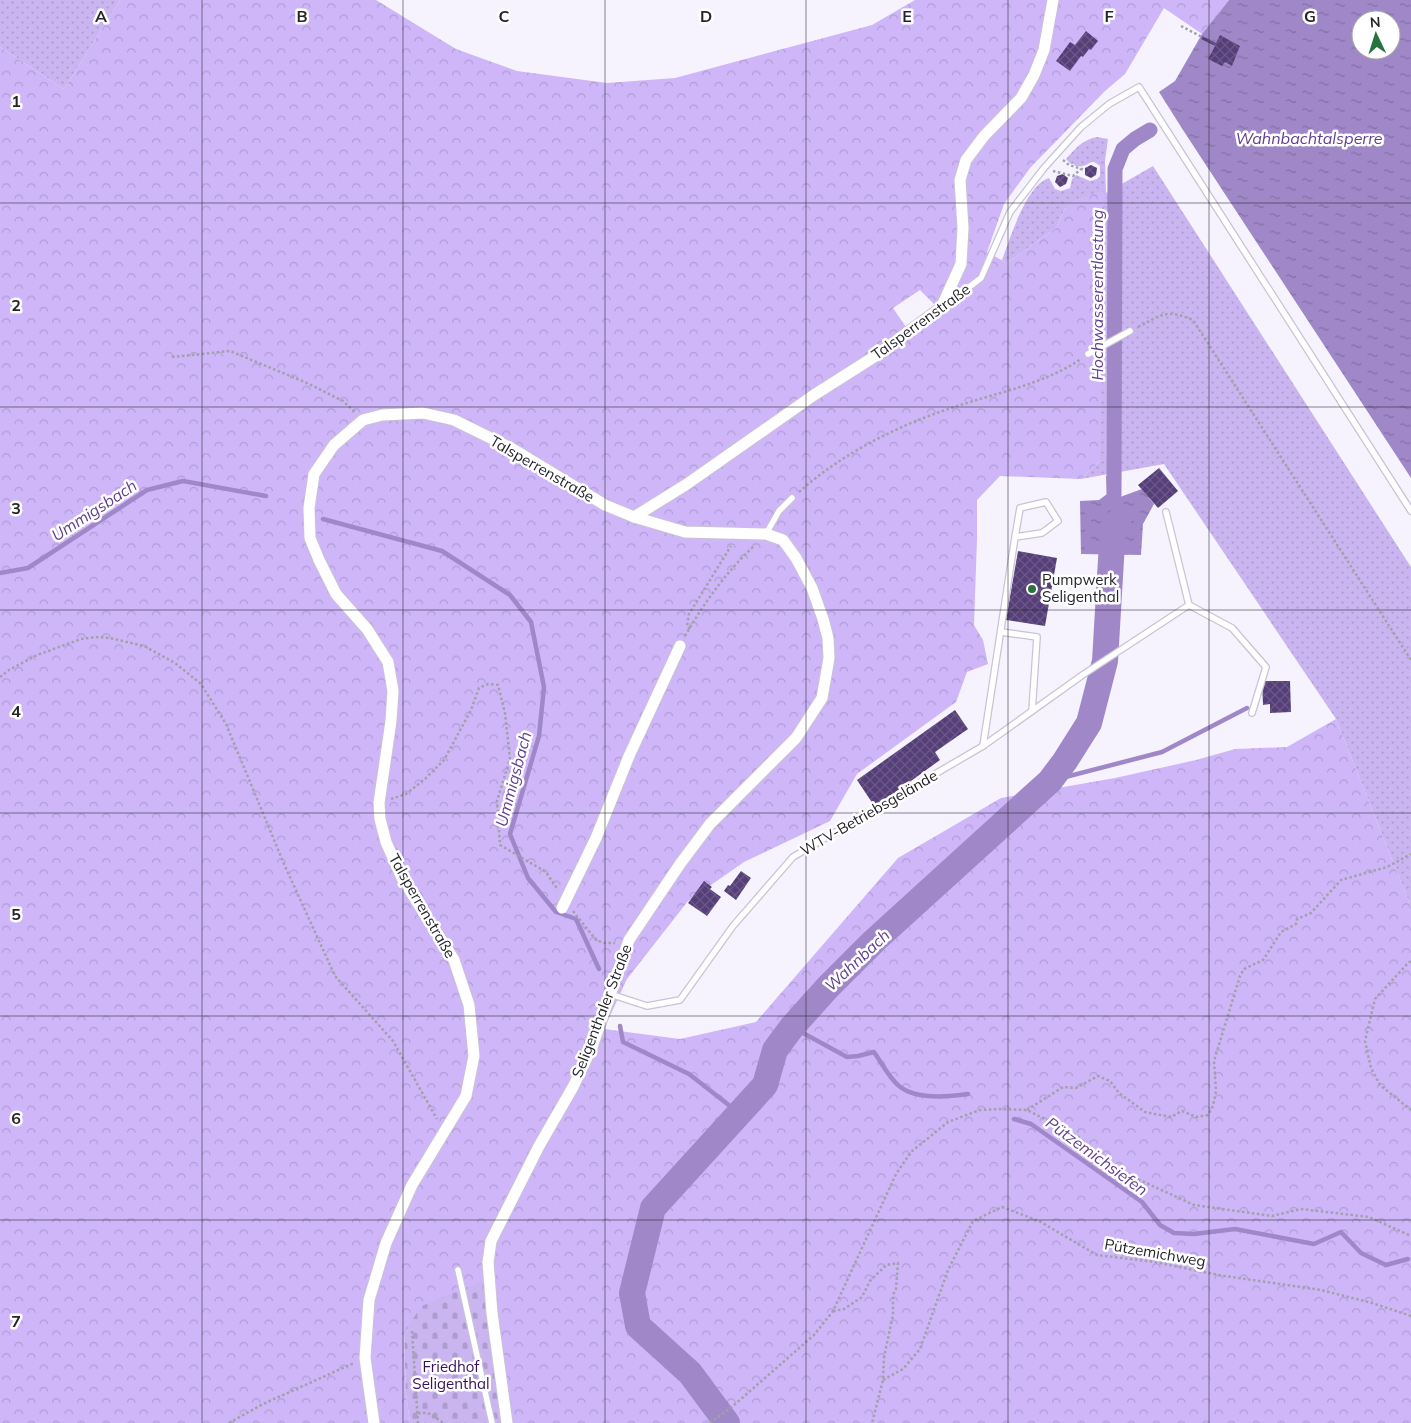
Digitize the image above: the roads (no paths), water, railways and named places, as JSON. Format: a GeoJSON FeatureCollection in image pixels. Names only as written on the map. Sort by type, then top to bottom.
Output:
{"type":"FeatureCollection","features":[{"type":"Feature","properties":{"kind":"street"},"geometry":{"type":"LineString","coordinates":[[940,308],[961,264],[964,228],[960,180],[966,160],[984,136],[1021,98],[1034,75],[1044,50],[1053,0]]}},
{"type":"Feature","properties":{"kind":"street","name":"Talsperrenstraße"},"geometry":{"type":"LineString","coordinates":[[374,1423],[365,1358],[369,1300],[386,1243],[412,1185],[466,1096],[474,1056],[469,1005],[454,960],[402,878],[386,842],[380,819],[380,803],[392,721],[393,691],[388,662],[367,629],[336,594],[310,538],[309,508],[314,474],[334,445],[363,420],[382,414],[423,413],[454,420],[511,448],[605,505],[634,517],[686,484],[814,395],[877,355],[940,308]]}},
{"type":"Feature","properties":{"kind":"street","name":"Seligenthaler Straße"},"geometry":{"type":"LineString","coordinates":[[508,1423],[492,1313],[488,1262],[491,1241],[539,1146],[573,1087],[592,1047],[629,940],[680,864],[710,824],[796,738],[822,698],[829,658],[828,638],[812,588],[796,558],[783,540],[766,534],[685,532],[634,517]]}},
{"type":"Feature","properties":{"kind":"street"},"geometry":{"type":"LineString","coordinates":[[568,910],[630,756],[680,646]]}},
{"type":"Feature","properties":{"kind":"lane","name":"Talsperrenstraße"},"geometry":{"type":"LineString","coordinates":[[940,308],[981,278],[1010,212],[1045,167],[1082,127],[1109,104],[1139,87],[1411,511]]}},
{"type":"Feature","properties":{"kind":"lane"},"geometry":{"type":"LineString","coordinates":[[1088,354],[1130,331]]}},
{"type":"Feature","properties":{"kind":"lane"},"geometry":{"type":"LineString","coordinates":[[766,534],[779,511],[792,498]]}},
{"type":"Feature","properties":{"kind":"lane"},"geometry":{"type":"LineString","coordinates":[[983,746],[1000,632],[1015,537],[1020,508],[1046,502],[1058,521],[1042,533],[1015,537]]}},
{"type":"Feature","properties":{"kind":"lane"},"geometry":{"type":"LineString","coordinates":[[1166,512],[1189,605],[1232,628],[1266,667],[1252,713]]}},
{"type":"Feature","properties":{"kind":"lane","name":"WTV-Betriebsgelände"},"geometry":{"type":"LineString","coordinates":[[610,994],[647,1006],[680,1000],[734,926],[793,857],[983,746],[1084,674],[1189,605]]}},
{"type":"Feature","properties":{"kind":"lane"},"geometry":{"type":"LineString","coordinates":[[1000,632],[1037,637],[1032,711]]}},
{"type":"Feature","properties":{"kind":"lane"},"geometry":{"type":"LineString","coordinates":[[458,1270],[492,1423]]}},
{"type":"Feature","properties":{"kind":"water","name":"Wahnbachtalsperre"},"geometry":{"type":"Polygon","coordinates":[[[1229,0],[1411,0],[1411,478],[1159,92],[1175,81],[1202,34],[1229,0]]]}},
{"type":"Feature","properties":{"kind":"water"},"geometry":{"type":"Polygon","coordinates":[[[1119,475],[1120,497],[1142,489],[1154,504],[1143,524],[1141,555],[1081,554],[1080,501],[1099,500],[1107,494],[1106,476],[1119,475]]]}},
{"type":"Feature","properties":{"kind":"waterway","name":"Hochwasserentlastung"},"geometry":{"type":"LineString","coordinates":[[1114,495],[1115,169],[1123,149],[1150,130]]}},
{"type":"Feature","properties":{"kind":"waterway","name":"Ummigsbach"},"geometry":{"type":"LineString","coordinates":[[0,573],[28,568],[147,490],[183,481],[266,496]]}},
{"type":"Feature","properties":{"kind":"waterway","name":"Ummigsbach"},"geometry":{"type":"LineString","coordinates":[[323,519],[442,551],[510,595],[531,622],[544,687],[539,736],[510,834],[528,878],[556,912],[576,919],[599,969]]}},
{"type":"Feature","properties":{"kind":"waterway","name":"Wahnbach"},"geometry":{"type":"LineString","coordinates":[[727,1423],[690,1373],[638,1326],[632,1293],[653,1208],[765,1085],[775,1050],[792,1027],[828,987],[874,941],[1050,781],[1065,761],[1089,723],[1105,661],[1113,526],[1118,522]]}},
{"type":"Feature","properties":{"kind":"waterway"},"geometry":{"type":"LineString","coordinates":[[1050,781],[1162,752],[1247,708]]}},
{"type":"Feature","properties":{"kind":"waterway","name":"Ummigsbach"},"geometry":{"type":"LineString","coordinates":[[620,1026],[623,1042],[689,1074],[739,1113]]}},
{"type":"Feature","properties":{"kind":"waterway","name":"Pützemichsiefen"},"geometry":{"type":"LineString","coordinates":[[792,1027],[847,1057],[874,1052],[895,1083],[914,1094],[932,1096],[968,1094]]}},
{"type":"Feature","properties":{"kind":"waterway","name":"Pützemichsiefen"},"geometry":{"type":"LineString","coordinates":[[1014,1119],[1031,1124],[1142,1202],[1160,1225],[1174,1233],[1194,1234],[1235,1229],[1314,1244],[1341,1232],[1361,1253],[1386,1265],[1408,1259]]}},
{"type":"Feature","properties":{"kind":"place","name":"Pumpwerk Seligenthal"},"geometry":{"type":"Point","coordinates":[1032,589]}},
{"type":"Feature","properties":{"kind":"park label","name":"Friedhof Seligenthal"},"geometry":{"type":"Point","coordinates":[451,1376]}}]}
